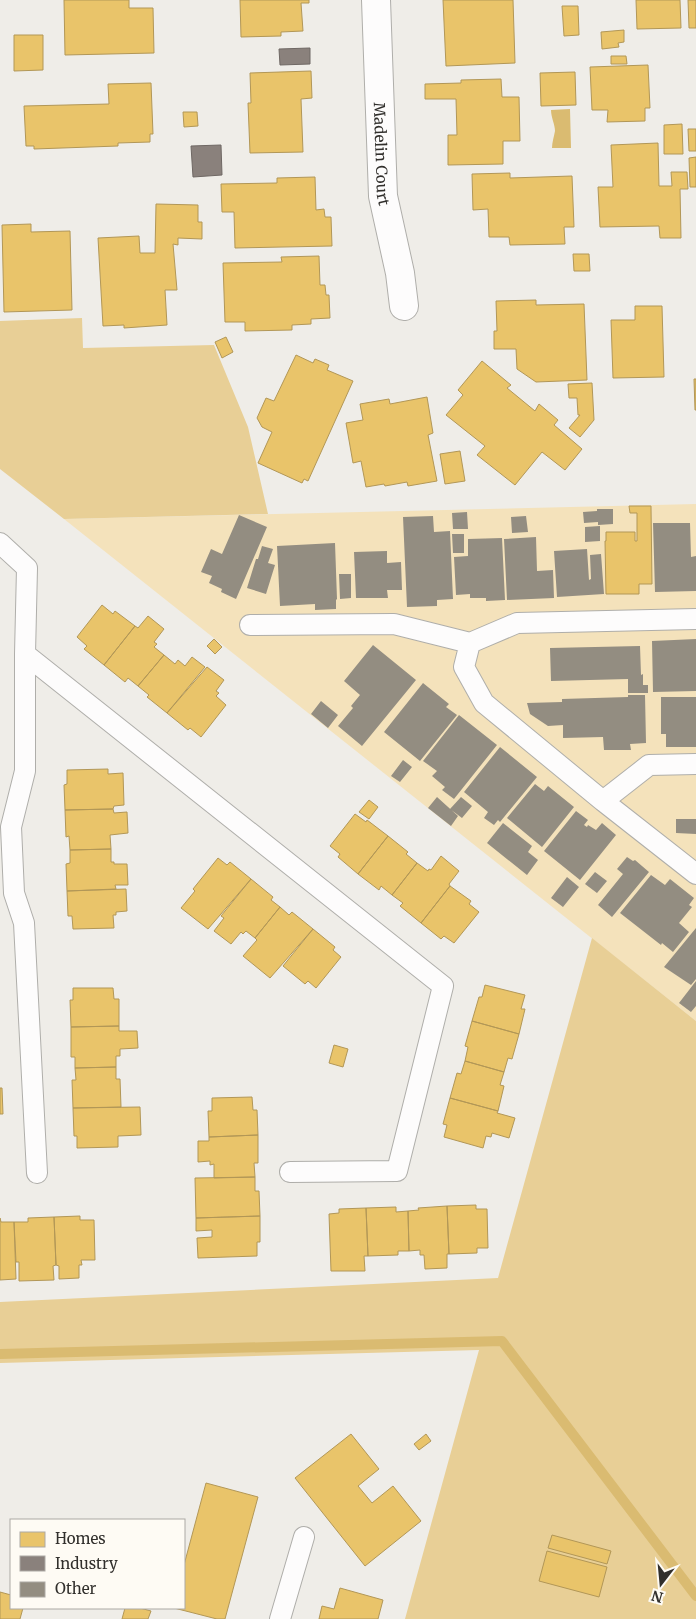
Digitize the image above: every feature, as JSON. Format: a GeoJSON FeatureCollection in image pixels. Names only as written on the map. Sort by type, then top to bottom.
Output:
{"type":"FeatureCollection","features":[{"type":"Feature","properties":{"kind":"street","name":"Madelin Court"},"geometry":{"type":"LineString","coordinates":[[376,0],[383,196],[400,272],[404,306]]}},
{"type":"Feature","properties":{"kind":"lane"},"geometry":{"type":"LineString","coordinates":[[0,544],[27,568],[25,771],[11,827],[14,893],[24,923],[37,1173]]}},
{"type":"Feature","properties":{"kind":"lane"},"geometry":{"type":"LineString","coordinates":[[250,625],[394,624],[470,643],[517,623],[696,619]]}},
{"type":"Feature","properties":{"kind":"lane"},"geometry":{"type":"LineString","coordinates":[[470,643],[464,667],[484,704],[696,874]]}},
{"type":"Feature","properties":{"kind":"lane"},"geometry":{"type":"LineString","coordinates":[[25,654],[443,986],[398,1171],[290,1172]]}},
{"type":"Feature","properties":{"kind":"lane"},"geometry":{"type":"LineString","coordinates":[[603,801],[649,765],[696,764]]}},
{"type":"Feature","properties":{"kind":"lane"},"geometry":{"type":"LineString","coordinates":[[280,1619],[304,1537]]}},
{"type":"Feature","properties":{"kind":"shaded area"},"geometry":{"type":"Polygon","coordinates":[[[570,109],[571,148],[552,148],[555,131],[551,110],[570,109]]]}},
{"type":"Feature","properties":{"kind":"shaded area"},"geometry":{"type":"Polygon","coordinates":[[[82,318],[83,348],[214,345],[248,427],[268,514],[64,519],[0,469],[0,321],[82,318]]]}},
{"type":"Feature","properties":{"kind":"shaded area"},"geometry":{"type":"Polygon","coordinates":[[[696,504],[696,1021],[64,519],[696,504]]]}},
{"type":"Feature","properties":{"kind":"shaded area"},"geometry":{"type":"Polygon","coordinates":[[[592,938],[696,1021],[696,1619],[405,1619],[479,1350],[0,1363],[0,1302],[498,1278],[592,938]]]}},
{"type":"Feature","properties":{"kind":"building: Homes"},"geometry":{"type":"Polygon","coordinates":[[[64,0],[129,0],[129,8],[153,8],[154,53],[65,55],[64,0]]]}},
{"type":"Feature","properties":{"kind":"building: Homes"},"geometry":{"type":"Polygon","coordinates":[[[240,0],[309,0],[309,3],[301,3],[303,31],[281,32],[281,36],[241,37],[240,0]]]}},
{"type":"Feature","properties":{"kind":"building: Homes"},"geometry":{"type":"Polygon","coordinates":[[[443,0],[513,0],[515,63],[446,66],[443,0]]]}},
{"type":"Feature","properties":{"kind":"building: Homes"},"geometry":{"type":"Polygon","coordinates":[[[636,0],[680,0],[681,28],[637,29],[636,0]]]}},
{"type":"Feature","properties":{"kind":"building: Homes"},"geometry":{"type":"Polygon","coordinates":[[[688,0],[696,0],[696,28],[689,28],[688,0]]]}},
{"type":"Feature","properties":{"kind":"building: Homes"},"geometry":{"type":"Polygon","coordinates":[[[562,6],[578,6],[579,35],[564,36],[562,6]]]}},
{"type":"Feature","properties":{"kind":"building: Homes"},"geometry":{"type":"Polygon","coordinates":[[[624,30],[624,42],[618,43],[619,47],[602,49],[601,32],[624,30]]]}},
{"type":"Feature","properties":{"kind":"building: Homes"},"geometry":{"type":"Polygon","coordinates":[[[14,35],[43,35],[43,70],[14,71],[14,35]]]}},
{"type":"Feature","properties":{"kind":"building: Homes"},"geometry":{"type":"Polygon","coordinates":[[[611,56],[626,56],[627,64],[611,64],[611,56]]]}},
{"type":"Feature","properties":{"kind":"building: Homes"},"geometry":{"type":"Polygon","coordinates":[[[648,65],[650,108],[645,108],[645,121],[607,122],[608,110],[592,110],[590,67],[648,65]]]}},
{"type":"Feature","properties":{"kind":"building: Homes"},"geometry":{"type":"Polygon","coordinates":[[[311,71],[312,98],[301,99],[303,152],[250,153],[248,103],[251,103],[250,73],[311,71]]]}},
{"type":"Feature","properties":{"kind":"building: Homes"},"geometry":{"type":"Polygon","coordinates":[[[575,72],[576,105],[541,106],[540,73],[575,72]]]}},
{"type":"Feature","properties":{"kind":"building: Homes"},"geometry":{"type":"Polygon","coordinates":[[[501,79],[502,97],[519,97],[520,141],[503,141],[503,164],[448,165],[448,135],[457,135],[456,99],[425,99],[425,84],[461,83],[461,80],[501,79]]]}},
{"type":"Feature","properties":{"kind":"building: Homes"},"geometry":{"type":"Polygon","coordinates":[[[151,83],[153,134],[150,134],[150,142],[118,143],[118,146],[34,149],[34,146],[26,146],[24,106],[109,104],[108,84],[151,83]]]}},
{"type":"Feature","properties":{"kind":"building: Homes"},"geometry":{"type":"Polygon","coordinates":[[[183,112],[197,112],[198,126],[184,127],[183,112]]]}},
{"type":"Feature","properties":{"kind":"building: Homes"},"geometry":{"type":"Polygon","coordinates":[[[682,124],[683,154],[664,154],[664,125],[682,124]]]}},
{"type":"Feature","properties":{"kind":"building: Homes"},"geometry":{"type":"Polygon","coordinates":[[[688,129],[696,129],[696,151],[689,151],[688,129]]]}},
{"type":"Feature","properties":{"kind":"building: Homes"},"geometry":{"type":"Polygon","coordinates":[[[658,143],[659,186],[672,186],[671,172],[687,172],[688,189],[680,189],[681,238],[660,238],[659,226],[600,227],[598,187],[613,187],[611,145],[658,143]]]}},
{"type":"Feature","properties":{"kind":"building: Homes"},"geometry":{"type":"Polygon","coordinates":[[[696,157],[696,187],[690,187],[689,158],[696,157]]]}},
{"type":"Feature","properties":{"kind":"building: Homes"},"geometry":{"type":"Polygon","coordinates":[[[510,173],[510,178],[572,176],[574,227],[564,227],[565,244],[510,245],[509,237],[489,237],[488,209],[473,210],[472,174],[510,173]]]}},
{"type":"Feature","properties":{"kind":"building: Homes"},"geometry":{"type":"Polygon","coordinates":[[[315,177],[316,210],[324,209],[325,217],[331,217],[332,246],[235,248],[234,212],[222,212],[221,184],[277,183],[277,178],[315,177]]]}},
{"type":"Feature","properties":{"kind":"building: Homes"},"geometry":{"type":"Polygon","coordinates":[[[156,204],[198,205],[198,222],[202,222],[202,239],[178,238],[178,245],[173,244],[177,290],[165,290],[167,325],[124,328],[124,325],[103,326],[98,238],[139,236],[140,253],[155,253],[156,204]]]}},
{"type":"Feature","properties":{"kind":"building: Homes"},"geometry":{"type":"Polygon","coordinates":[[[31,224],[31,232],[70,231],[72,310],[4,312],[2,225],[31,224]]]}},
{"type":"Feature","properties":{"kind":"building: Homes"},"geometry":{"type":"Polygon","coordinates":[[[573,254],[589,254],[590,271],[574,271],[573,254]]]}},
{"type":"Feature","properties":{"kind":"building: Homes"},"geometry":{"type":"Polygon","coordinates":[[[319,256],[320,285],[325,285],[326,295],[329,295],[330,318],[311,319],[311,324],[292,325],[292,330],[245,331],[245,322],[225,322],[223,263],[282,262],[281,257],[319,256]]]}},
{"type":"Feature","properties":{"kind":"building: Homes"},"geometry":{"type":"Polygon","coordinates":[[[536,300],[536,305],[584,304],[587,380],[536,382],[517,369],[516,349],[494,349],[494,331],[497,331],[496,301],[536,300]]]}},
{"type":"Feature","properties":{"kind":"building: Homes"},"geometry":{"type":"Polygon","coordinates":[[[635,306],[662,306],[664,377],[613,378],[611,320],[635,320],[635,306]]]}},
{"type":"Feature","properties":{"kind":"building: Homes"},"geometry":{"type":"Polygon","coordinates":[[[226,337],[233,352],[222,358],[215,342],[226,337]]]}},
{"type":"Feature","properties":{"kind":"building: Homes"},"geometry":{"type":"Polygon","coordinates":[[[296,355],[313,363],[315,359],[329,365],[327,370],[353,381],[308,481],[304,479],[302,483],[258,463],[272,432],[262,427],[257,418],[266,398],[274,401],[296,355]]]}},
{"type":"Feature","properties":{"kind":"building: Homes"},"geometry":{"type":"Polygon","coordinates":[[[482,361],[511,385],[507,388],[535,411],[539,404],[558,420],[554,425],[582,449],[565,470],[542,452],[515,485],[477,455],[485,446],[446,415],[463,395],[458,390],[482,361]]]}},
{"type":"Feature","properties":{"kind":"building: Homes"},"geometry":{"type":"Polygon","coordinates":[[[694,379],[696,379],[696,410],[695,410],[694,379]]]}},
{"type":"Feature","properties":{"kind":"building: Homes"},"geometry":{"type":"Polygon","coordinates":[[[592,383],[594,420],[580,437],[569,428],[580,415],[578,415],[577,398],[569,398],[568,384],[592,383]]]}},
{"type":"Feature","properties":{"kind":"building: Homes"},"geometry":{"type":"Polygon","coordinates":[[[427,397],[433,433],[428,435],[437,481],[408,486],[407,482],[366,487],[361,461],[353,463],[346,423],[363,420],[360,404],[389,399],[390,404],[427,397]]]}},
{"type":"Feature","properties":{"kind":"building: Homes"},"geometry":{"type":"Polygon","coordinates":[[[460,451],[465,481],[445,484],[440,454],[460,451]]]}},
{"type":"Feature","properties":{"kind":"building: Homes"},"geometry":{"type":"Polygon","coordinates":[[[629,506],[651,506],[652,584],[639,584],[639,594],[606,594],[606,532],[635,532],[635,541],[637,541],[637,513],[630,513],[629,506]]]}},
{"type":"Feature","properties":{"kind":"building: Homes"},"geometry":{"type":"Polygon","coordinates":[[[102,605],[113,614],[115,611],[135,626],[104,665],[84,649],[87,646],[77,637],[102,605]]]}},
{"type":"Feature","properties":{"kind":"building: Homes"},"geometry":{"type":"Polygon","coordinates":[[[148,616],[164,629],[154,642],[157,644],[154,647],[164,655],[138,686],[128,678],[125,682],[104,665],[135,626],[138,628],[148,616]]]}},
{"type":"Feature","properties":{"kind":"building: Homes"},"geometry":{"type":"Polygon","coordinates":[[[214,639],[222,647],[215,654],[207,646],[214,639]]]}},
{"type":"Feature","properties":{"kind":"building: Homes"},"geometry":{"type":"Polygon","coordinates":[[[164,655],[175,664],[178,660],[185,666],[192,657],[205,667],[167,713],[147,697],[149,695],[138,686],[164,655]]]}},
{"type":"Feature","properties":{"kind":"building: Homes"},"geometry":{"type":"Polygon","coordinates":[[[207,667],[224,680],[216,691],[219,693],[216,696],[226,705],[201,737],[190,728],[188,730],[167,713],[207,667]]]}},
{"type":"Feature","properties":{"kind":"building: Homes"},"geometry":{"type":"Polygon","coordinates":[[[108,769],[108,774],[123,773],[124,805],[114,806],[113,809],[65,810],[64,785],[67,784],[67,770],[108,769]]]}},
{"type":"Feature","properties":{"kind":"building: Homes"},"geometry":{"type":"Polygon","coordinates":[[[369,800],[378,807],[369,819],[359,812],[369,800]]]}},
{"type":"Feature","properties":{"kind":"building: Homes"},"geometry":{"type":"Polygon","coordinates":[[[113,809],[114,813],[127,812],[128,833],[110,835],[111,849],[70,850],[69,836],[66,837],[65,810],[113,809]]]}},
{"type":"Feature","properties":{"kind":"building: Homes"},"geometry":{"type":"Polygon","coordinates":[[[355,814],[366,822],[367,820],[388,836],[358,874],[338,857],[340,854],[330,846],[355,814]]]}},
{"type":"Feature","properties":{"kind":"building: Homes"},"geometry":{"type":"Polygon","coordinates":[[[388,836],[408,852],[406,854],[417,863],[392,895],[381,886],[379,890],[358,874],[388,836]]]}},
{"type":"Feature","properties":{"kind":"building: Homes"},"geometry":{"type":"Polygon","coordinates":[[[111,849],[111,862],[114,862],[114,864],[127,864],[128,885],[115,885],[116,889],[67,891],[66,864],[70,863],[70,850],[111,849]]]}},
{"type":"Feature","properties":{"kind":"building: Homes"},"geometry":{"type":"Polygon","coordinates":[[[441,856],[459,871],[449,884],[450,886],[421,923],[400,906],[403,903],[392,895],[417,863],[428,871],[429,869],[431,870],[441,856]]]}},
{"type":"Feature","properties":{"kind":"building: Homes"},"geometry":{"type":"Polygon","coordinates":[[[218,858],[227,865],[230,862],[251,879],[208,929],[181,908],[195,891],[193,889],[218,858]]]}},
{"type":"Feature","properties":{"kind":"building: Homes"},"geometry":{"type":"Polygon","coordinates":[[[251,879],[273,897],[271,900],[280,907],[255,938],[246,931],[243,934],[241,932],[231,944],[214,931],[224,918],[221,916],[251,879]]]}},
{"type":"Feature","properties":{"kind":"building: Homes"},"geometry":{"type":"Polygon","coordinates":[[[450,886],[471,901],[469,904],[479,912],[454,943],[444,936],[441,939],[421,923],[450,886]]]}},
{"type":"Feature","properties":{"kind":"building: Homes"},"geometry":{"type":"Polygon","coordinates":[[[126,889],[127,911],[116,912],[116,915],[113,915],[114,928],[73,929],[72,916],[68,916],[67,891],[126,889]]]}},
{"type":"Feature","properties":{"kind":"building: Homes"},"geometry":{"type":"Polygon","coordinates":[[[280,907],[289,915],[292,912],[313,929],[270,978],[243,956],[257,940],[255,938],[280,907]]]}},
{"type":"Feature","properties":{"kind":"building: Homes"},"geometry":{"type":"Polygon","coordinates":[[[313,929],[335,947],[333,950],[341,957],[316,988],[308,981],[305,984],[283,966],[313,929]]]}},
{"type":"Feature","properties":{"kind":"building: Homes"},"geometry":{"type":"Polygon","coordinates":[[[485,985],[525,995],[521,1009],[525,1009],[519,1034],[472,1021],[479,997],[482,997],[485,985]]]}},
{"type":"Feature","properties":{"kind":"building: Homes"},"geometry":{"type":"Polygon","coordinates":[[[73,988],[113,988],[114,999],[119,999],[119,1026],[71,1027],[70,1000],[73,1000],[73,988]]]}},
{"type":"Feature","properties":{"kind":"building: Homes"},"geometry":{"type":"Polygon","coordinates":[[[472,1021],[519,1034],[512,1059],[508,1058],[504,1072],[465,1061],[468,1047],[465,1046],[472,1021]]]}},
{"type":"Feature","properties":{"kind":"building: Homes"},"geometry":{"type":"Polygon","coordinates":[[[119,1026],[119,1031],[137,1031],[138,1048],[120,1049],[120,1056],[116,1056],[116,1067],[75,1068],[75,1057],[71,1057],[71,1027],[119,1026]]]}},
{"type":"Feature","properties":{"kind":"building: Homes"},"geometry":{"type":"Polygon","coordinates":[[[334,1045],[348,1049],[343,1067],[329,1063],[334,1045]]]}},
{"type":"Feature","properties":{"kind":"building: Homes"},"geometry":{"type":"Polygon","coordinates":[[[465,1061],[504,1072],[500,1085],[504,1086],[498,1111],[450,1098],[457,1073],[461,1074],[465,1061]]]}},
{"type":"Feature","properties":{"kind":"building: Homes"},"geometry":{"type":"Polygon","coordinates":[[[116,1067],[116,1079],[120,1079],[121,1107],[73,1108],[72,1080],[76,1080],[75,1068],[116,1067]]]}},
{"type":"Feature","properties":{"kind":"building: Homes"},"geometry":{"type":"Polygon","coordinates":[[[0,1088],[2,1088],[3,1114],[0,1114],[0,1088]]]}},
{"type":"Feature","properties":{"kind":"building: Homes"},"geometry":{"type":"Polygon","coordinates":[[[252,1097],[253,1110],[257,1110],[258,1135],[209,1137],[208,1111],[212,1111],[212,1098],[252,1097]]]}},
{"type":"Feature","properties":{"kind":"building: Homes"},"geometry":{"type":"Polygon","coordinates":[[[450,1098],[498,1111],[497,1113],[515,1118],[509,1138],[492,1133],[491,1137],[486,1136],[483,1148],[444,1137],[447,1125],[443,1124],[450,1098]]]}},
{"type":"Feature","properties":{"kind":"building: Homes"},"geometry":{"type":"Polygon","coordinates":[[[140,1107],[141,1135],[118,1136],[118,1147],[77,1148],[77,1136],[74,1136],[73,1108],[140,1107]]]}},
{"type":"Feature","properties":{"kind":"building: Homes"},"geometry":{"type":"Polygon","coordinates":[[[258,1135],[258,1163],[254,1163],[255,1177],[214,1178],[214,1164],[210,1165],[210,1161],[198,1162],[198,1141],[209,1141],[209,1137],[258,1135]]]}},
{"type":"Feature","properties":{"kind":"building: Homes"},"geometry":{"type":"Polygon","coordinates":[[[255,1177],[255,1191],[259,1191],[260,1216],[196,1218],[195,1178],[255,1177]]]}},
{"type":"Feature","properties":{"kind":"building: Homes"},"geometry":{"type":"Polygon","coordinates":[[[476,1205],[476,1209],[487,1209],[488,1248],[477,1248],[477,1253],[449,1254],[447,1206],[476,1205]]]}},
{"type":"Feature","properties":{"kind":"building: Homes"},"geometry":{"type":"Polygon","coordinates":[[[447,1206],[449,1254],[447,1254],[447,1268],[425,1269],[424,1255],[420,1255],[420,1250],[409,1251],[408,1211],[419,1210],[418,1208],[447,1206]]]}},
{"type":"Feature","properties":{"kind":"building: Homes"},"geometry":{"type":"Polygon","coordinates":[[[396,1207],[396,1212],[408,1211],[409,1251],[398,1251],[398,1255],[368,1256],[366,1208],[396,1207]]]}},
{"type":"Feature","properties":{"kind":"building: Homes"},"geometry":{"type":"Polygon","coordinates":[[[366,1208],[368,1256],[364,1256],[365,1271],[331,1271],[329,1214],[339,1213],[339,1209],[366,1208]]]}},
{"type":"Feature","properties":{"kind":"building: Homes"},"geometry":{"type":"Polygon","coordinates":[[[80,1216],[80,1220],[94,1220],[95,1260],[81,1260],[82,1265],[79,1265],[79,1278],[59,1279],[59,1266],[56,1265],[54,1217],[80,1216]]]}},
{"type":"Feature","properties":{"kind":"building: Homes"},"geometry":{"type":"Polygon","coordinates":[[[260,1216],[260,1242],[257,1242],[257,1256],[198,1258],[197,1238],[212,1237],[212,1230],[196,1231],[196,1218],[260,1216]]]}},
{"type":"Feature","properties":{"kind":"building: Homes"},"geometry":{"type":"Polygon","coordinates":[[[54,1217],[56,1265],[53,1266],[54,1280],[19,1281],[19,1262],[16,1262],[14,1222],[28,1222],[28,1218],[54,1217]]]}},
{"type":"Feature","properties":{"kind":"building: Homes"},"geometry":{"type":"Polygon","coordinates":[[[0,1218],[1,1222],[14,1222],[16,1279],[0,1280],[0,1218]]]}},
{"type":"Feature","properties":{"kind":"building: Homes"},"geometry":{"type":"Polygon","coordinates":[[[351,1434],[379,1469],[358,1486],[372,1503],[393,1486],[421,1521],[365,1566],[295,1478],[351,1434]]]}},
{"type":"Feature","properties":{"kind":"building: Homes"},"geometry":{"type":"Polygon","coordinates":[[[426,1434],[431,1441],[419,1450],[414,1444],[426,1434]]]}},
{"type":"Feature","properties":{"kind":"building: Homes"},"geometry":{"type":"Polygon","coordinates":[[[206,1483],[258,1497],[225,1619],[217,1619],[178,1609],[185,1609],[185,1561],[206,1483]]]}},
{"type":"Feature","properties":{"kind":"building: Homes"},"geometry":{"type":"Polygon","coordinates":[[[552,1535],[611,1551],[607,1564],[548,1548],[552,1535]]]}},
{"type":"Feature","properties":{"kind":"building: Homes"},"geometry":{"type":"Polygon","coordinates":[[[547,1551],[607,1567],[599,1597],[539,1581],[547,1551]]]}},
{"type":"Feature","properties":{"kind":"building: Homes"},"geometry":{"type":"Polygon","coordinates":[[[340,1588],[383,1600],[378,1619],[319,1619],[322,1606],[334,1609],[340,1588]]]}},
{"type":"Feature","properties":{"kind":"building: Homes"},"geometry":{"type":"Polygon","coordinates":[[[0,1592],[10,1595],[10,1609],[23,1609],[20,1619],[0,1619],[0,1592]]]}},
{"type":"Feature","properties":{"kind":"building: Homes"},"geometry":{"type":"Polygon","coordinates":[[[125,1609],[151,1611],[148,1619],[122,1619],[125,1609]]]}},
{"type":"Feature","properties":{"kind":"building: Industry"},"geometry":{"type":"Polygon","coordinates":[[[310,48],[310,64],[280,65],[279,49],[310,48]]]}},
{"type":"Feature","properties":{"kind":"building: Industry"},"geometry":{"type":"Polygon","coordinates":[[[221,145],[222,175],[193,177],[191,146],[221,145]]]}},
{"type":"Feature","properties":{"kind":"building: Other"},"geometry":{"type":"Polygon","coordinates":[[[597,509],[613,509],[613,524],[598,525],[598,522],[584,523],[583,512],[597,511],[597,509]]]}},
{"type":"Feature","properties":{"kind":"building: Other"},"geometry":{"type":"Polygon","coordinates":[[[467,512],[468,529],[453,529],[452,513],[467,512]]]}},
{"type":"Feature","properties":{"kind":"building: Other"},"geometry":{"type":"Polygon","coordinates":[[[239,515],[267,527],[236,599],[221,592],[222,589],[209,583],[212,576],[201,572],[211,549],[222,554],[239,515]]]}},
{"type":"Feature","properties":{"kind":"building: Other"},"geometry":{"type":"Polygon","coordinates":[[[433,516],[434,532],[450,531],[453,599],[437,600],[437,606],[407,607],[403,517],[433,516]]]}},
{"type":"Feature","properties":{"kind":"building: Other"},"geometry":{"type":"Polygon","coordinates":[[[526,516],[528,532],[512,533],[511,517],[526,516]]]}},
{"type":"Feature","properties":{"kind":"building: Other"},"geometry":{"type":"Polygon","coordinates":[[[653,523],[690,523],[691,557],[696,556],[696,591],[655,592],[653,523]]]}},
{"type":"Feature","properties":{"kind":"building: Other"},"geometry":{"type":"Polygon","coordinates":[[[600,526],[600,541],[585,542],[585,527],[600,526]]]}},
{"type":"Feature","properties":{"kind":"building: Other"},"geometry":{"type":"Polygon","coordinates":[[[452,534],[464,534],[464,553],[453,553],[452,534]]]}},
{"type":"Feature","properties":{"kind":"building: Other"},"geometry":{"type":"Polygon","coordinates":[[[536,537],[537,571],[553,570],[554,598],[507,600],[504,539],[536,537]]]}},
{"type":"Feature","properties":{"kind":"building: Other"},"geometry":{"type":"Polygon","coordinates":[[[502,538],[505,600],[486,601],[486,598],[470,598],[470,594],[456,595],[454,557],[468,556],[468,539],[502,538]]]}},
{"type":"Feature","properties":{"kind":"building: Other"},"geometry":{"type":"Polygon","coordinates":[[[335,543],[336,609],[315,610],[315,604],[280,606],[277,546],[335,543]]]}},
{"type":"Feature","properties":{"kind":"building: Other"},"geometry":{"type":"Polygon","coordinates":[[[262,546],[273,549],[268,563],[275,565],[266,594],[247,588],[262,546]]]}},
{"type":"Feature","properties":{"kind":"building: Other"},"geometry":{"type":"Polygon","coordinates":[[[587,549],[589,580],[591,579],[590,555],[601,554],[604,594],[557,597],[554,551],[587,549]]]}},
{"type":"Feature","properties":{"kind":"building: Other"},"geometry":{"type":"Polygon","coordinates":[[[387,551],[387,563],[401,562],[402,590],[387,590],[388,598],[356,598],[354,552],[387,551]]]}},
{"type":"Feature","properties":{"kind":"building: Other"},"geometry":{"type":"Polygon","coordinates":[[[339,574],[351,574],[351,598],[340,599],[339,574]]]}},
{"type":"Feature","properties":{"kind":"building: Other"},"geometry":{"type":"Polygon","coordinates":[[[696,639],[696,691],[653,692],[652,641],[696,639]]]}},
{"type":"Feature","properties":{"kind":"building: Other"},"geometry":{"type":"Polygon","coordinates":[[[373,645],[416,680],[362,746],[338,726],[353,708],[351,706],[360,695],[344,681],[373,645]]]}},
{"type":"Feature","properties":{"kind":"building: Other"},"geometry":{"type":"Polygon","coordinates":[[[640,646],[641,675],[643,674],[643,685],[648,685],[648,693],[628,693],[628,679],[551,681],[550,648],[640,646]]]}},
{"type":"Feature","properties":{"kind":"building: Other"},"geometry":{"type":"Polygon","coordinates":[[[423,683],[449,704],[446,707],[457,715],[420,761],[384,732],[423,683]]]}},
{"type":"Feature","properties":{"kind":"building: Other"},"geometry":{"type":"Polygon","coordinates":[[[628,695],[645,695],[646,743],[630,744],[631,750],[604,750],[603,737],[563,738],[563,725],[548,726],[530,714],[527,703],[562,702],[562,699],[628,697],[628,695]]]}},
{"type":"Feature","properties":{"kind":"building: Other"},"geometry":{"type":"Polygon","coordinates":[[[661,697],[696,697],[696,747],[666,747],[666,734],[661,734],[661,697]]]}},
{"type":"Feature","properties":{"kind":"building: Other"},"geometry":{"type":"Polygon","coordinates":[[[321,701],[338,715],[328,728],[311,714],[321,701]]]}},
{"type":"Feature","properties":{"kind":"building: Other"},"geometry":{"type":"Polygon","coordinates":[[[459,715],[497,745],[454,799],[442,790],[445,787],[432,776],[437,771],[423,761],[459,715]]]}},
{"type":"Feature","properties":{"kind":"building: Other"},"geometry":{"type":"Polygon","coordinates":[[[500,747],[537,777],[500,822],[498,820],[494,825],[484,818],[488,812],[464,792],[500,747]]]}},
{"type":"Feature","properties":{"kind":"building: Other"},"geometry":{"type":"Polygon","coordinates":[[[403,760],[412,767],[400,782],[391,776],[403,760]]]}},
{"type":"Feature","properties":{"kind":"building: Other"},"geometry":{"type":"Polygon","coordinates":[[[535,784],[544,791],[548,786],[574,807],[542,847],[507,818],[535,784]]]}},
{"type":"Feature","properties":{"kind":"building: Other"},"geometry":{"type":"Polygon","coordinates":[[[437,797],[458,816],[451,826],[428,808],[437,797]]]}},
{"type":"Feature","properties":{"kind":"building: Other"},"geometry":{"type":"Polygon","coordinates":[[[461,797],[472,806],[462,818],[450,809],[461,797]]]}},
{"type":"Feature","properties":{"kind":"building: Other"},"geometry":{"type":"Polygon","coordinates":[[[576,811],[588,820],[584,825],[587,827],[588,825],[596,830],[602,823],[616,835],[580,880],[544,851],[576,811]]]}},
{"type":"Feature","properties":{"kind":"building: Other"},"geometry":{"type":"Polygon","coordinates":[[[676,819],[696,819],[696,834],[676,833],[676,819]]]}},
{"type":"Feature","properties":{"kind":"building: Other"},"geometry":{"type":"Polygon","coordinates":[[[503,823],[532,846],[528,852],[538,860],[527,875],[487,843],[503,823]]]}},
{"type":"Feature","properties":{"kind":"building: Other"},"geometry":{"type":"Polygon","coordinates":[[[627,857],[633,861],[635,860],[649,872],[612,917],[598,905],[623,874],[617,869],[627,857]]]}},
{"type":"Feature","properties":{"kind":"building: Other"},"geometry":{"type":"Polygon","coordinates":[[[595,872],[607,881],[597,893],[585,884],[595,872]]]}},
{"type":"Feature","properties":{"kind":"building: Other"},"geometry":{"type":"Polygon","coordinates":[[[651,875],[665,885],[670,879],[694,898],[689,905],[692,907],[679,923],[689,932],[673,952],[620,913],[651,875]]]}},
{"type":"Feature","properties":{"kind":"building: Other"},"geometry":{"type":"Polygon","coordinates":[[[567,877],[579,887],[563,907],[551,898],[567,877]]]}},
{"type":"Feature","properties":{"kind":"building: Other"},"geometry":{"type":"Polygon","coordinates":[[[696,928],[696,979],[691,985],[664,967],[696,928]]]}},
{"type":"Feature","properties":{"kind":"building: Other"},"geometry":{"type":"Polygon","coordinates":[[[696,981],[696,1006],[691,1012],[679,1003],[696,981]]]}},
{"type":"Feature","properties":{"kind":"waterway"},"geometry":{"type":"LineString","coordinates":[[0,1354],[502,1341],[696,1596]]}}]}
